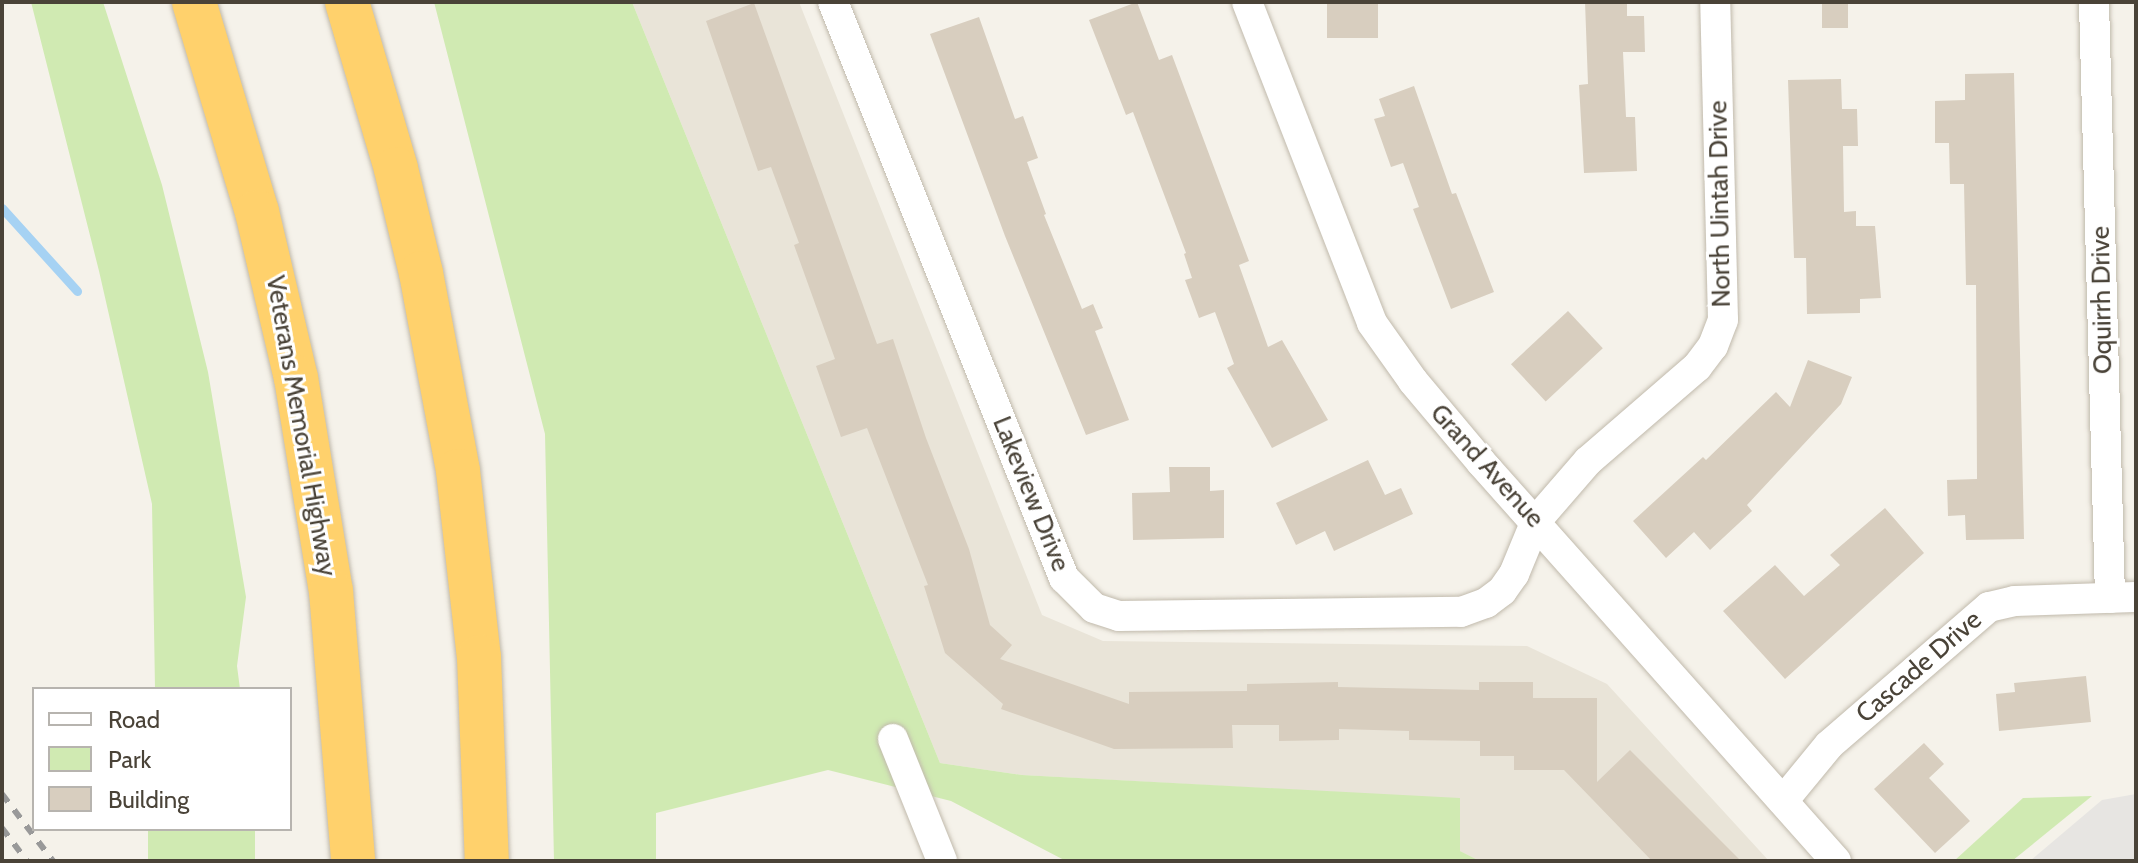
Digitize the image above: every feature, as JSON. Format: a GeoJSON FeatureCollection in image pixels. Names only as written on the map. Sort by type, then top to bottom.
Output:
{"type":"FeatureCollection","features":[{"type":"Feature","properties":{"kind":"highway","name":"Veterans Memorial Highway"},"geometry":{"type":"LineString","coordinates":[[194,2],[257,212],[296,378],[331,591],[353,861]]}},
{"type":"Feature","properties":{"kind":"highway"},"geometry":{"type":"LineString","coordinates":[[347,2],[396,169],[418,258],[458,471],[479,657],[487,861]]}},
{"type":"Feature","properties":{"kind":"street","name":"Lakeview Drive"},"geometry":{"type":"LineString","coordinates":[[833,2],[1064,578],[1086,603],[1119,616],[1461,612],[1486,603],[1502,591],[1514,574],[1536,521]]}},
{"type":"Feature","properties":{"kind":"street","name":"Grand Avenue"},"geometry":{"type":"LineString","coordinates":[[1247,2],[1372,323],[1413,381],[1836,861]]}},
{"type":"Feature","properties":{"kind":"street","name":"North Uintah Drive"},"geometry":{"type":"LineString","coordinates":[[1536,521],[1588,461],[1697,367],[1713,346],[1723,320],[1715,2]]}},
{"type":"Feature","properties":{"kind":"street","name":"Oquirrh Drive"},"geometry":{"type":"LineString","coordinates":[[2094,2],[2123,598]]}},
{"type":"Feature","properties":{"kind":"street","name":"Cascade Drive"},"geometry":{"type":"LineString","coordinates":[[1783,801],[1829,745],[1978,614],[2015,601],[2123,598]]}},
{"type":"Feature","properties":{"kind":"street"},"geometry":{"type":"LineString","coordinates":[[893,739],[942,861]]}},
{"type":"Feature","properties":{"kind":"shaded area"},"geometry":{"type":"Polygon","coordinates":[[[632,2],[799,2],[1042,615],[1103,641],[1527,646],[1607,684],[1769,861],[1480,861],[1460,851],[1460,799],[1022,775],[940,763],[632,2]]]}},
{"type":"Feature","properties":{"kind":"shaded area"},"geometry":{"type":"Polygon","coordinates":[[[2136,794],[2136,861],[2030,861],[2102,800],[2136,794]]]}},
{"type":"Feature","properties":{"kind":"green space"},"geometry":{"type":"Polygon","coordinates":[[[31,2],[103,2],[162,185],[208,372],[246,597],[237,666],[240,687],[155,687],[152,504],[99,271],[31,2]]]}},
{"type":"Feature","properties":{"kind":"green space"},"geometry":{"type":"Polygon","coordinates":[[[434,2],[632,2],[940,763],[1022,775],[1460,798],[1460,851],[1480,861],[1066,861],[951,801],[828,770],[656,813],[656,861],[554,861],[545,434],[434,2]]]}},
{"type":"Feature","properties":{"kind":"green space"},"geometry":{"type":"Polygon","coordinates":[[[2092,796],[2012,861],[1954,861],[2023,798],[2092,796]]]}},
{"type":"Feature","properties":{"kind":"green space"},"geometry":{"type":"Polygon","coordinates":[[[148,831],[255,831],[255,861],[148,861],[148,831]]]}},
{"type":"Feature","properties":{"kind":"building"},"geometry":{"type":"Polygon","coordinates":[[[1137,2],[1159,60],[1172,55],[1249,261],[1239,265],[1268,347],[1282,340],[1328,420],[1272,448],[1227,368],[1234,364],[1215,312],[1199,318],[1185,280],[1192,278],[1186,253],[1133,112],[1126,115],[1089,20],[1137,2]]]}},
{"type":"Feature","properties":{"kind":"building"},"geometry":{"type":"Polygon","coordinates":[[[1327,2],[1378,2],[1378,38],[1327,38],[1327,2]]]}},
{"type":"Feature","properties":{"kind":"building"},"geometry":{"type":"Polygon","coordinates":[[[1585,2],[1627,2],[1627,16],[1644,16],[1645,52],[1623,52],[1626,117],[1635,117],[1637,171],[1584,173],[1579,85],[1588,84],[1585,2]]]}},
{"type":"Feature","properties":{"kind":"building"},"geometry":{"type":"Polygon","coordinates":[[[1822,2],[1848,2],[1848,28],[1822,28],[1822,2]]]}},
{"type":"Feature","properties":{"kind":"building"},"geometry":{"type":"Polygon","coordinates":[[[754,3],[877,344],[893,339],[926,438],[969,549],[990,625],[1012,645],[1000,659],[1129,704],[1129,692],[1247,691],[1247,684],[1338,682],[1338,687],[1479,690],[1479,682],[1533,682],[1533,698],[1597,698],[1597,782],[1630,750],[1741,861],[1652,861],[1564,770],[1514,770],[1514,756],[1480,756],[1480,741],[1409,740],[1409,731],[1339,729],[1339,740],[1279,741],[1279,725],[1232,725],[1233,748],[1114,749],[1001,709],[1003,704],[945,653],[924,586],[928,585],[867,428],[841,437],[816,366],[835,359],[794,245],[799,243],[771,167],[758,171],[706,21],[754,3]]]}},
{"type":"Feature","properties":{"kind":"building"},"geometry":{"type":"Polygon","coordinates":[[[979,17],[1015,119],[1023,116],[1038,158],[1027,162],[1044,215],[1082,309],[1093,304],[1103,328],[1095,331],[1129,420],[1086,435],[1005,236],[930,34],[979,17]]]}},
{"type":"Feature","properties":{"kind":"building"},"geometry":{"type":"Polygon","coordinates":[[[2014,73],[2024,539],[1966,540],[1965,515],[1948,516],[1947,480],[1977,479],[1976,285],[1966,285],[1964,184],[1950,184],[1949,143],[1935,143],[1935,101],[1965,100],[1965,74],[2014,73]]]}},
{"type":"Feature","properties":{"kind":"building"},"geometry":{"type":"Polygon","coordinates":[[[1841,79],[1842,109],[1857,109],[1858,146],[1843,146],[1844,212],[1856,211],[1856,226],[1875,226],[1881,298],[1860,299],[1860,313],[1807,314],[1806,258],[1794,258],[1788,80],[1841,79]]]}},
{"type":"Feature","properties":{"kind":"building"},"geometry":{"type":"Polygon","coordinates":[[[1414,86],[1452,194],[1456,193],[1494,292],[1451,309],[1413,209],[1419,207],[1403,163],[1391,167],[1374,119],[1385,116],[1379,99],[1414,86]]]}},
{"type":"Feature","properties":{"kind":"building"},"geometry":{"type":"Polygon","coordinates":[[[1568,311],[1603,348],[1546,401],[1511,364],[1568,311]]]}},
{"type":"Feature","properties":{"kind":"building"},"geometry":{"type":"Polygon","coordinates":[[[1808,360],[1852,377],[1841,404],[1747,505],[1752,511],[1710,550],[1694,532],[1666,558],[1633,521],[1703,457],[1706,460],[1776,392],[1790,407],[1808,360]]]}},
{"type":"Feature","properties":{"kind":"building"},"geometry":{"type":"Polygon","coordinates":[[[1368,460],[1385,495],[1401,488],[1413,514],[1334,551],[1325,531],[1296,545],[1276,503],[1368,460]]]}},
{"type":"Feature","properties":{"kind":"building"},"geometry":{"type":"Polygon","coordinates":[[[1169,467],[1210,467],[1210,491],[1224,490],[1224,538],[1133,540],[1132,493],[1170,492],[1169,467]]]}},
{"type":"Feature","properties":{"kind":"building"},"geometry":{"type":"Polygon","coordinates":[[[1885,508],[1924,553],[1785,679],[1723,611],[1775,565],[1804,596],[1840,565],[1830,555],[1885,508]]]}},
{"type":"Feature","properties":{"kind":"building"},"geometry":{"type":"Polygon","coordinates":[[[2086,676],[2091,722],[1999,731],[1996,694],[2015,692],[2014,683],[2086,676]]]}},
{"type":"Feature","properties":{"kind":"building"},"geometry":{"type":"Polygon","coordinates":[[[1924,743],[1944,764],[1929,778],[1970,821],[1935,853],[1874,789],[1924,743]]]}},
{"type":"Feature","properties":{"kind":"waterway"},"geometry":{"type":"LineString","coordinates":[[2,208],[77,291]]}},
{"type":"Feature","properties":{"kind":"railway"},"geometry":{"type":"LineString","coordinates":[[2,794],[53,861]]}},
{"type":"Feature","properties":{"kind":"railway"},"geometry":{"type":"LineString","coordinates":[[2,828],[27,861]]}}]}
